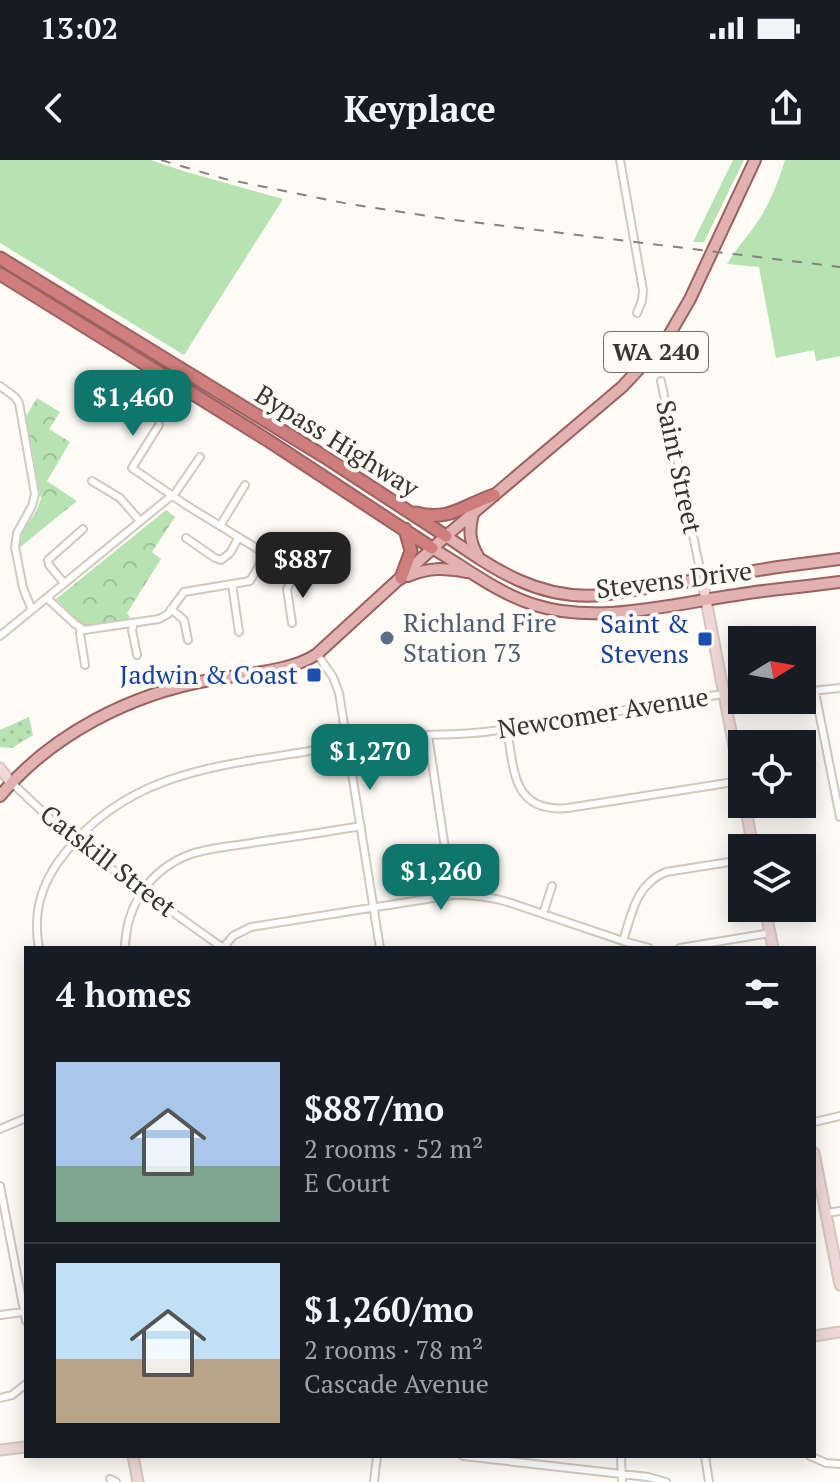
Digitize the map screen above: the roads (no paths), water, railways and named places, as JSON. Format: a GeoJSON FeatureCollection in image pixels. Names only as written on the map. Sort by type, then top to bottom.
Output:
{"type":"FeatureCollection","features":[{"type":"Feature","properties":{"kind":"highway","name":"Bypass Highway"},"geometry":{"type":"LineString","coordinates":[[0,258],[325,457],[446,536]]}},
{"type":"Feature","properties":{"kind":"highway","name":"Bypass Highway"},"geometry":{"type":"LineString","coordinates":[[0,274],[269,441],[432,548]]}},
{"type":"Feature","properties":{"kind":"highway","name":"WA 240"},"geometry":{"type":"LineString","coordinates":[[406,510],[430,517],[444,516],[494,495]]}},
{"type":"Feature","properties":{"kind":"highway"},"geometry":{"type":"LineString","coordinates":[[401,578],[411,551],[405,529]]}},
{"type":"Feature","properties":{"kind":"main road","name":"WA 240"},"geometry":{"type":"LineString","coordinates":[[432,548],[631,379],[668,337],[690,299],[755,160]]}},
{"type":"Feature","properties":{"kind":"main road"},"geometry":{"type":"LineString","coordinates":[[473,513],[470,538],[479,558]]}},
{"type":"Feature","properties":{"kind":"main road","name":"Stevens Drive"},"geometry":{"type":"LineString","coordinates":[[446,536],[509,576],[533,587],[574,596],[602,595],[840,559]]}},
{"type":"Feature","properties":{"kind":"main road","name":"Stevens Drive"},"geometry":{"type":"LineString","coordinates":[[432,548],[519,599],[572,613],[609,614],[840,582]]}},
{"type":"Feature","properties":{"kind":"main road"},"geometry":{"type":"LineString","coordinates":[[0,796],[44,755],[85,725],[136,701],[185,685],[286,667],[310,659],[432,548]]}},
{"type":"Feature","properties":{"kind":"main road"},"geometry":{"type":"LineString","coordinates":[[401,578],[438,568],[472,573]]}},
{"type":"Feature","properties":{"kind":"street"},"geometry":{"type":"LineString","coordinates":[[620,160],[643,290],[637,313]]}},
{"type":"Feature","properties":{"kind":"street","name":"Saint Street"},"geometry":{"type":"LineString","coordinates":[[661,381],[730,730]]}},
{"type":"Feature","properties":{"kind":"street"},"geometry":{"type":"LineString","coordinates":[[0,386],[19,403],[35,488],[34,503],[20,526],[15,542],[23,588],[32,610]]}},
{"type":"Feature","properties":{"kind":"street"},"geometry":{"type":"LineString","coordinates":[[159,425],[132,468],[171,496],[305,578],[314,576],[336,541]]}},
{"type":"Feature","properties":{"kind":"street"},"geometry":{"type":"LineString","coordinates":[[0,636],[171,496],[200,457]]}},
{"type":"Feature","properties":{"kind":"street"},"geometry":{"type":"LineString","coordinates":[[92,481],[120,498],[140,521]]}},
{"type":"Feature","properties":{"kind":"street"},"geometry":{"type":"LineString","coordinates":[[220,526],[245,485]]}},
{"type":"Feature","properties":{"kind":"street"},"geometry":{"type":"LineString","coordinates":[[64,583],[48,560],[83,529]]}},
{"type":"Feature","properties":{"kind":"street"},"geometry":{"type":"LineString","coordinates":[[186,538],[221,560],[239,537]]}},
{"type":"Feature","properties":{"kind":"street"},"geometry":{"type":"LineString","coordinates":[[47,598],[81,628],[91,630],[163,618],[186,591],[250,581],[266,554]]}},
{"type":"Feature","properties":{"kind":"street"},"geometry":{"type":"LineString","coordinates":[[292,623],[287,589],[295,572]]}},
{"type":"Feature","properties":{"kind":"street"},"geometry":{"type":"LineString","coordinates":[[232,584],[239,632]]}},
{"type":"Feature","properties":{"kind":"street"},"geometry":{"type":"LineString","coordinates":[[171,609],[184,620],[188,640]]}},
{"type":"Feature","properties":{"kind":"street"},"geometry":{"type":"LineString","coordinates":[[134,623],[132,630],[137,655]]}},
{"type":"Feature","properties":{"kind":"street"},"geometry":{"type":"LineString","coordinates":[[81,628],[85,665]]}},
{"type":"Feature","properties":{"kind":"street"},"geometry":{"type":"LineString","coordinates":[[317,654],[337,685],[380,946]]}},
{"type":"Feature","properties":{"kind":"street"},"geometry":{"type":"LineString","coordinates":[[816,692],[840,688]]}},
{"type":"Feature","properties":{"kind":"street","name":"Newcomer Avenue"},"geometry":{"type":"LineString","coordinates":[[39,946],[36,924],[40,898],[52,869],[74,842],[117,806],[145,789],[180,775],[348,745],[485,732],[728,694]]}},
{"type":"Feature","properties":{"kind":"street"},"geometry":{"type":"LineString","coordinates":[[816,697],[840,817]]}},
{"type":"Feature","properties":{"kind":"street"},"geometry":{"type":"LineString","coordinates":[[507,728],[518,786],[531,801],[547,809],[728,787]]}},
{"type":"Feature","properties":{"kind":"street"},"geometry":{"type":"LineString","coordinates":[[428,735],[452,895]]}},
{"type":"Feature","properties":{"kind":"street","name":"Catskill Street"},"geometry":{"type":"LineString","coordinates":[[0,768],[11,783],[74,842],[220,946]]}},
{"type":"Feature","properties":{"kind":"street"},"geometry":{"type":"LineString","coordinates":[[125,946],[127,926],[134,905],[143,890],[166,866],[193,854],[361,826]]}},
{"type":"Feature","properties":{"kind":"street"},"geometry":{"type":"LineString","coordinates":[[623,941],[636,900],[656,877],[666,872],[728,862]]}},
{"type":"Feature","properties":{"kind":"street"},"geometry":{"type":"LineString","coordinates":[[543,914],[552,886]]}},
{"type":"Feature","properties":{"kind":"street"},"geometry":{"type":"LineString","coordinates":[[225,946],[233,936],[251,927],[452,895],[490,897],[642,946]]}},
{"type":"Feature","properties":{"kind":"street"},"geometry":{"type":"LineString","coordinates":[[768,922],[773,946]]}},
{"type":"Feature","properties":{"kind":"street"},"geometry":{"type":"LineString","coordinates":[[692,946],[770,933]]}},
{"type":"Feature","properties":{"kind":"street"},"geometry":{"type":"LineString","coordinates":[[816,1122],[840,1116]]}},
{"type":"Feature","properties":{"kind":"street"},"geometry":{"type":"LineString","coordinates":[[0,1129],[24,1119]]}},
{"type":"Feature","properties":{"kind":"street"},"geometry":{"type":"LineString","coordinates":[[816,1163],[840,1285]]}},
{"type":"Feature","properties":{"kind":"street"},"geometry":{"type":"LineString","coordinates":[[0,1186],[4,1227],[24,1315]]}},
{"type":"Feature","properties":{"kind":"street"},"geometry":{"type":"LineString","coordinates":[[826,1213],[840,1211]]}},
{"type":"Feature","properties":{"kind":"street"},"geometry":{"type":"LineString","coordinates":[[0,1315],[23,1312]]}},
{"type":"Feature","properties":{"kind":"street"},"geometry":{"type":"LineString","coordinates":[[816,1336],[840,1332]]}},
{"type":"Feature","properties":{"kind":"street"},"geometry":{"type":"LineString","coordinates":[[0,1398],[12,1395],[24,1386]]}},
{"type":"Feature","properties":{"kind":"street"},"geometry":{"type":"LineString","coordinates":[[0,1450],[24,1447]]}},
{"type":"Feature","properties":{"kind":"street"},"geometry":{"type":"LineString","coordinates":[[133,1458],[138,1482]]}},
{"type":"Feature","properties":{"kind":"street"},"geometry":{"type":"LineString","coordinates":[[374,1482],[377,1458]]}},
{"type":"Feature","properties":{"kind":"street"},"geometry":{"type":"LineString","coordinates":[[477,1458],[666,1482]]}},
{"type":"Feature","properties":{"kind":"street"},"geometry":{"type":"LineString","coordinates":[[621,1458],[622,1478]]}},
{"type":"Feature","properties":{"kind":"street"},"geometry":{"type":"LineString","coordinates":[[705,1458],[709,1482]]}},
{"type":"Feature","properties":{"kind":"street"},"geometry":{"type":"LineString","coordinates":[[815,1458],[840,1464]]}},
{"type":"Feature","properties":{"kind":"railway"},"geometry":{"type":"LineString","coordinates":[[161,160],[225,179],[349,204],[447,219],[840,267]]}},
{"type":"Feature","properties":{"kind":"place","name":"Richland Fire Station 73"},"geometry":{"type":"Point","coordinates":[387,638]}},
{"type":"Feature","properties":{"kind":"place","name":"Saint & Stevens"},"geometry":{"type":"Point","coordinates":[705,639]}},
{"type":"Feature","properties":{"kind":"place","name":"Jadwin & Coast"},"geometry":{"type":"Point","coordinates":[314,675]}}]}
